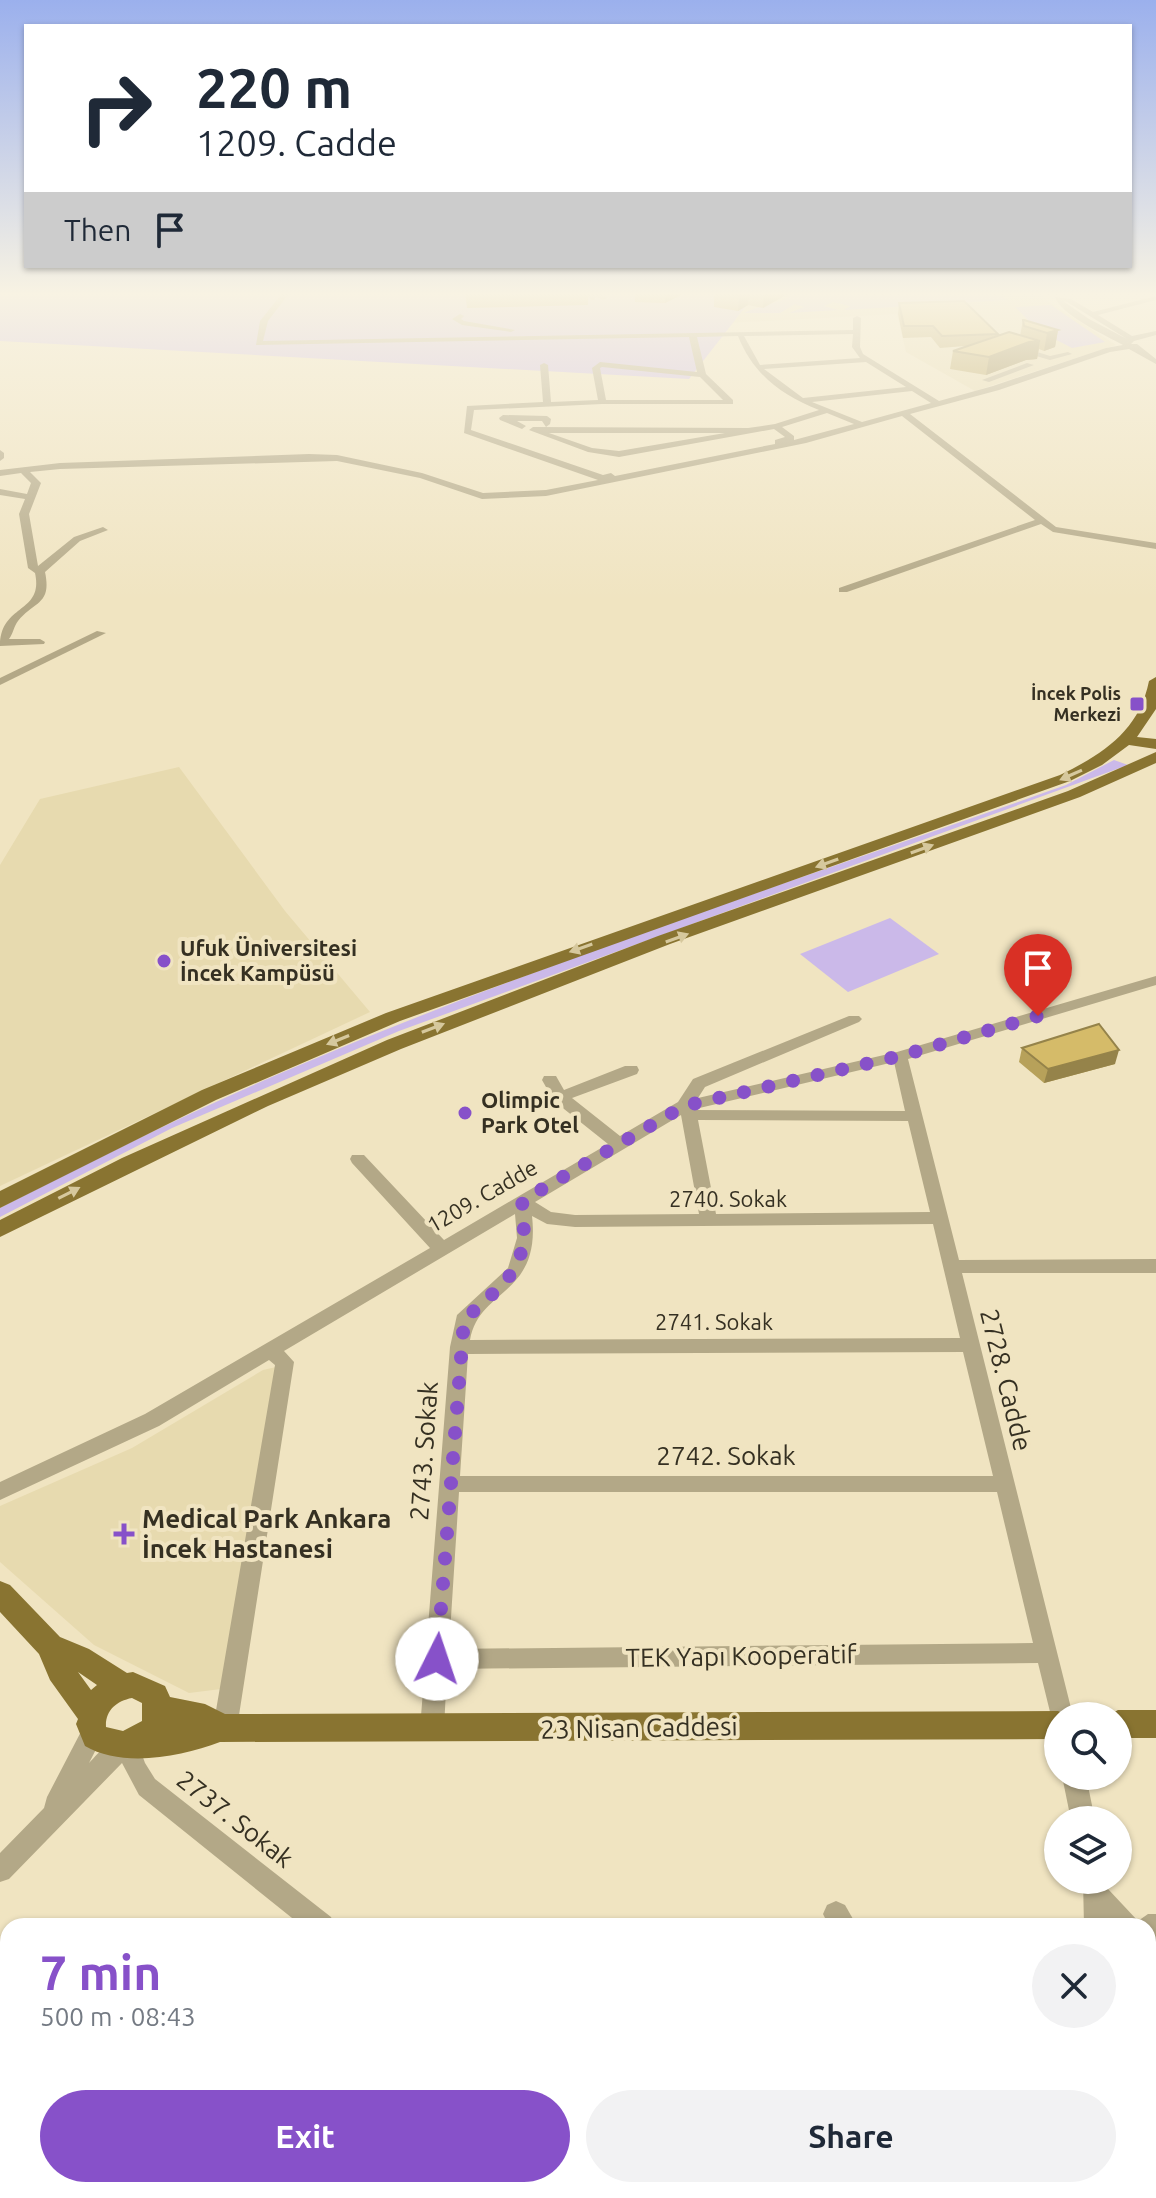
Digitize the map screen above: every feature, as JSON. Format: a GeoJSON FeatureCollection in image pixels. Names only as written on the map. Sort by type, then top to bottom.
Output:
{"type":"FeatureCollection","features":[{"type":"Feature","properties":{"kind":"main road"},"geometry":{"type":"LineString","coordinates":[[0,1200],[209,1095],[393,1017],[1038,789],[1081,771],[1119,745],[1153,708],[1156,681]]}},
{"type":"Feature","properties":{"kind":"main road"},"geometry":{"type":"LineString","coordinates":[[1119,745],[1156,744]]}},
{"type":"Feature","properties":{"kind":"main road"},"geometry":{"type":"LineString","coordinates":[[1119,745],[1127,759],[1153,761]]}},
{"type":"Feature","properties":{"kind":"main road"},"geometry":{"type":"LineString","coordinates":[[0,1229],[214,1121],[373,1051],[1074,794],[1153,761]]}},
{"type":"Feature","properties":{"kind":"main road"},"geometry":{"type":"LineString","coordinates":[[0,1593],[50,1646],[60,1671],[104,1743],[128,1745],[196,1737],[222,1728]]}},
{"type":"Feature","properties":{"kind":"main road"},"geometry":{"type":"LineString","coordinates":[[50,1646],[79,1658],[123,1686],[149,1690],[159,1709],[152,1730],[128,1745]]}},
{"type":"Feature","properties":{"kind":"main road"},"geometry":{"type":"LineString","coordinates":[[93,1723],[103,1697],[123,1686]]}},
{"type":"Feature","properties":{"kind":"main road"},"geometry":{"type":"LineString","coordinates":[[159,1709],[205,1717],[222,1728]]}},
{"type":"Feature","properties":{"kind":"main road"},"geometry":{"type":"LineString","coordinates":[[1132,1724],[1156,1724]]}},
{"type":"Feature","properties":{"kind":"main road","name":"23 Nisan Caddesi"},"geometry":{"type":"LineString","coordinates":[[222,1728],[1044,1725]]}},
{"type":"Feature","properties":{"kind":"street"},"geometry":{"type":"LineString","coordinates":[[546,395],[547,405]]}},
{"type":"Feature","properties":{"kind":"street"},"geometry":{"type":"LineString","coordinates":[[601,395],[602,402]]}},
{"type":"Feature","properties":{"kind":"street"},"geometry":{"type":"LineString","coordinates":[[723,395],[731,402],[602,402],[470,408],[467,431],[602,478],[791,438],[776,426]]}},
{"type":"Feature","properties":{"kind":"street"},"geometry":{"type":"LineString","coordinates":[[794,395],[825,411],[859,423]]}},
{"type":"Feature","properties":{"kind":"street"},"geometry":{"type":"LineString","coordinates":[[801,400],[856,395]]}},
{"type":"Feature","properties":{"kind":"street"},"geometry":{"type":"LineString","coordinates":[[922,395],[938,404]]}},
{"type":"Feature","properties":{"kind":"street"},"geometry":{"type":"LineString","coordinates":[[0,473],[22,469],[337,458],[422,476],[482,496],[516,496],[687,467],[806,440],[968,395]]}},
{"type":"Feature","properties":{"kind":"street"},"geometry":{"type":"LineString","coordinates":[[745,430],[533,430],[614,454],[776,426],[825,411]]}},
{"type":"Feature","properties":{"kind":"street"},"geometry":{"type":"LineString","coordinates":[[902,412],[1064,534],[1156,546]]}},
{"type":"Feature","properties":{"kind":"street"},"geometry":{"type":"LineString","coordinates":[[503,418],[547,419],[541,429],[522,426],[503,418]]}},
{"type":"Feature","properties":{"kind":"street"},"geometry":{"type":"LineString","coordinates":[[491,439],[522,426]]}},
{"type":"Feature","properties":{"kind":"street"},"geometry":{"type":"LineString","coordinates":[[22,469],[36,483],[24,514],[33,568],[40,571]]}},
{"type":"Feature","properties":{"kind":"street"},"geometry":{"type":"LineString","coordinates":[[0,499],[5,492],[31,497]]}},
{"type":"Feature","properties":{"kind":"street"},"geometry":{"type":"LineString","coordinates":[[843,590],[1043,520]]}},
{"type":"Feature","properties":{"kind":"street"},"geometry":{"type":"LineString","coordinates":[[40,571],[77,539],[103,530]]}},
{"type":"Feature","properties":{"kind":"street"},"geometry":{"type":"LineString","coordinates":[[0,642],[7,636],[11,621],[38,603],[43,592],[40,571]]}},
{"type":"Feature","properties":{"kind":"street"},"geometry":{"type":"LineString","coordinates":[[0,682],[101,633]]}},
{"type":"Feature","properties":{"kind":"street"},"geometry":{"type":"LineString","coordinates":[[0,642],[40,642]]}},
{"type":"Feature","properties":{"kind":"street","name":"1209. Cadde"},"geometry":{"type":"LineString","coordinates":[[0,1491],[152,1420],[684,1106],[900,1056],[1156,980]]}},
{"type":"Feature","properties":{"kind":"street"},"geometry":{"type":"LineString","coordinates":[[684,1106],[699,1083],[854,1019]]}},
{"type":"Feature","properties":{"kind":"street","name":"2728. Cadde"},"geometry":{"type":"LineString","coordinates":[[900,1056],[968,1345],[1058,1702]]}},
{"type":"Feature","properties":{"kind":"street"},"geometry":{"type":"LineString","coordinates":[[560,1097],[631,1070]]}},
{"type":"Feature","properties":{"kind":"street"},"geometry":{"type":"LineString","coordinates":[[550,1080],[560,1097],[619,1144]]}},
{"type":"Feature","properties":{"kind":"street"},"geometry":{"type":"LineString","coordinates":[[709,1221],[689,1115],[914,1116]]}},
{"type":"Feature","properties":{"kind":"street"},"geometry":{"type":"LineString","coordinates":[[358,1159],[441,1248]]}},
{"type":"Feature","properties":{"kind":"street","name":"2740. Sokak"},"geometry":{"type":"LineString","coordinates":[[522,1201],[547,1218],[709,1221],[939,1218]]}},
{"type":"Feature","properties":{"kind":"street","name":"2743. Sokak"},"geometry":{"type":"LineString","coordinates":[[432,1729],[459,1347],[464,1320],[516,1271],[526,1238],[522,1201]]}},
{"type":"Feature","properties":{"kind":"street"},"geometry":{"type":"LineString","coordinates":[[950,1267],[1154,1271]]}},
{"type":"Feature","properties":{"kind":"street","name":"2741. Sokak"},"geometry":{"type":"LineString","coordinates":[[459,1347],[968,1345]]}},
{"type":"Feature","properties":{"kind":"street"},"geometry":{"type":"LineString","coordinates":[[222,1728],[285,1362],[269,1350]]}},
{"type":"Feature","properties":{"kind":"street","name":"2742. Sokak"},"geometry":{"type":"LineString","coordinates":[[449,1484],[1003,1484]]}},
{"type":"Feature","properties":{"kind":"street","name":"TEK Yapı Kooperatif"},"geometry":{"type":"LineString","coordinates":[[437,1659],[1046,1653]]}},
{"type":"Feature","properties":{"kind":"street"},"geometry":{"type":"LineString","coordinates":[[48,1819],[93,1723]]}},
{"type":"Feature","properties":{"kind":"street"},"geometry":{"type":"LineString","coordinates":[[0,1870],[48,1819],[128,1745]]}},
{"type":"Feature","properties":{"kind":"street","name":"2737. Sokak"},"geometry":{"type":"LineString","coordinates":[[128,1745],[135,1768],[147,1787],[312,1918]]}},
{"type":"Feature","properties":{"kind":"street"},"geometry":{"type":"LineString","coordinates":[[1097,1894],[1097,1918]]}},
{"type":"Feature","properties":{"kind":"street"},"geometry":{"type":"LineString","coordinates":[[1101,1894],[1121,1918]]}},
{"type":"Feature","properties":{"kind":"shaded area"},"geometry":{"type":"Polygon","coordinates":[[[1114,760],[1128,765],[399,1031],[172,1128],[0,1217],[0,1208],[149,1134],[262,1081],[394,1026],[681,919],[1066,785],[1114,760]]]}},
{"type":"Feature","properties":{"kind":"shaded area","name":"Ufuk Üniversitesi İncek Kampüsü"},"geometry":{"type":"Polygon","coordinates":[[[179,767],[285,911],[370,1012],[0,1186],[0,865],[40,799],[179,767]]]}},
{"type":"Feature","properties":{"kind":"shaded area"},"geometry":{"type":"Polygon","coordinates":[[[890,918],[939,954],[848,992],[800,954],[890,918]]]}},
{"type":"Feature","properties":{"kind":"shaded area","name":"Medical Park Ankara İncek Hastanesi"},"geometry":{"type":"Polygon","coordinates":[[[276,1367],[221,1689],[189,1693],[94,1645],[0,1562],[0,1506],[132,1448],[263,1370],[276,1367]]]}},
{"type":"Feature","properties":{"kind":"building"},"geometry":{"type":"Polygon","coordinates":[[[1099,1024],[1119,1050],[1048,1069],[1022,1048],[1099,1024]]]}},
{"type":"Feature","properties":{"kind":"place","name":"İncek Polis Merkezi"},"geometry":{"type":"Point","coordinates":[1137,704]}},
{"type":"Feature","properties":{"kind":"place","name":"Ufuk Üniversitesi İncek Kampüsü"},"geometry":{"type":"Point","coordinates":[164,961]}},
{"type":"Feature","properties":{"kind":"place","name":"Olimpic Park Otel"},"geometry":{"type":"Point","coordinates":[465,1113]}},
{"type":"Feature","properties":{"kind":"place","name":"Medical Park Ankara İncek Hastanesi"},"geometry":{"type":"Point","coordinates":[124,1534]}},
{"type":"Feature","properties":{"kind":"route"},"geometry":{"type":"LineString","coordinates":[[437,1659],[459,1347],[464,1320],[516,1271],[526,1238],[522,1201],[684,1106],[900,1056],[1038,1016]]}}]}
